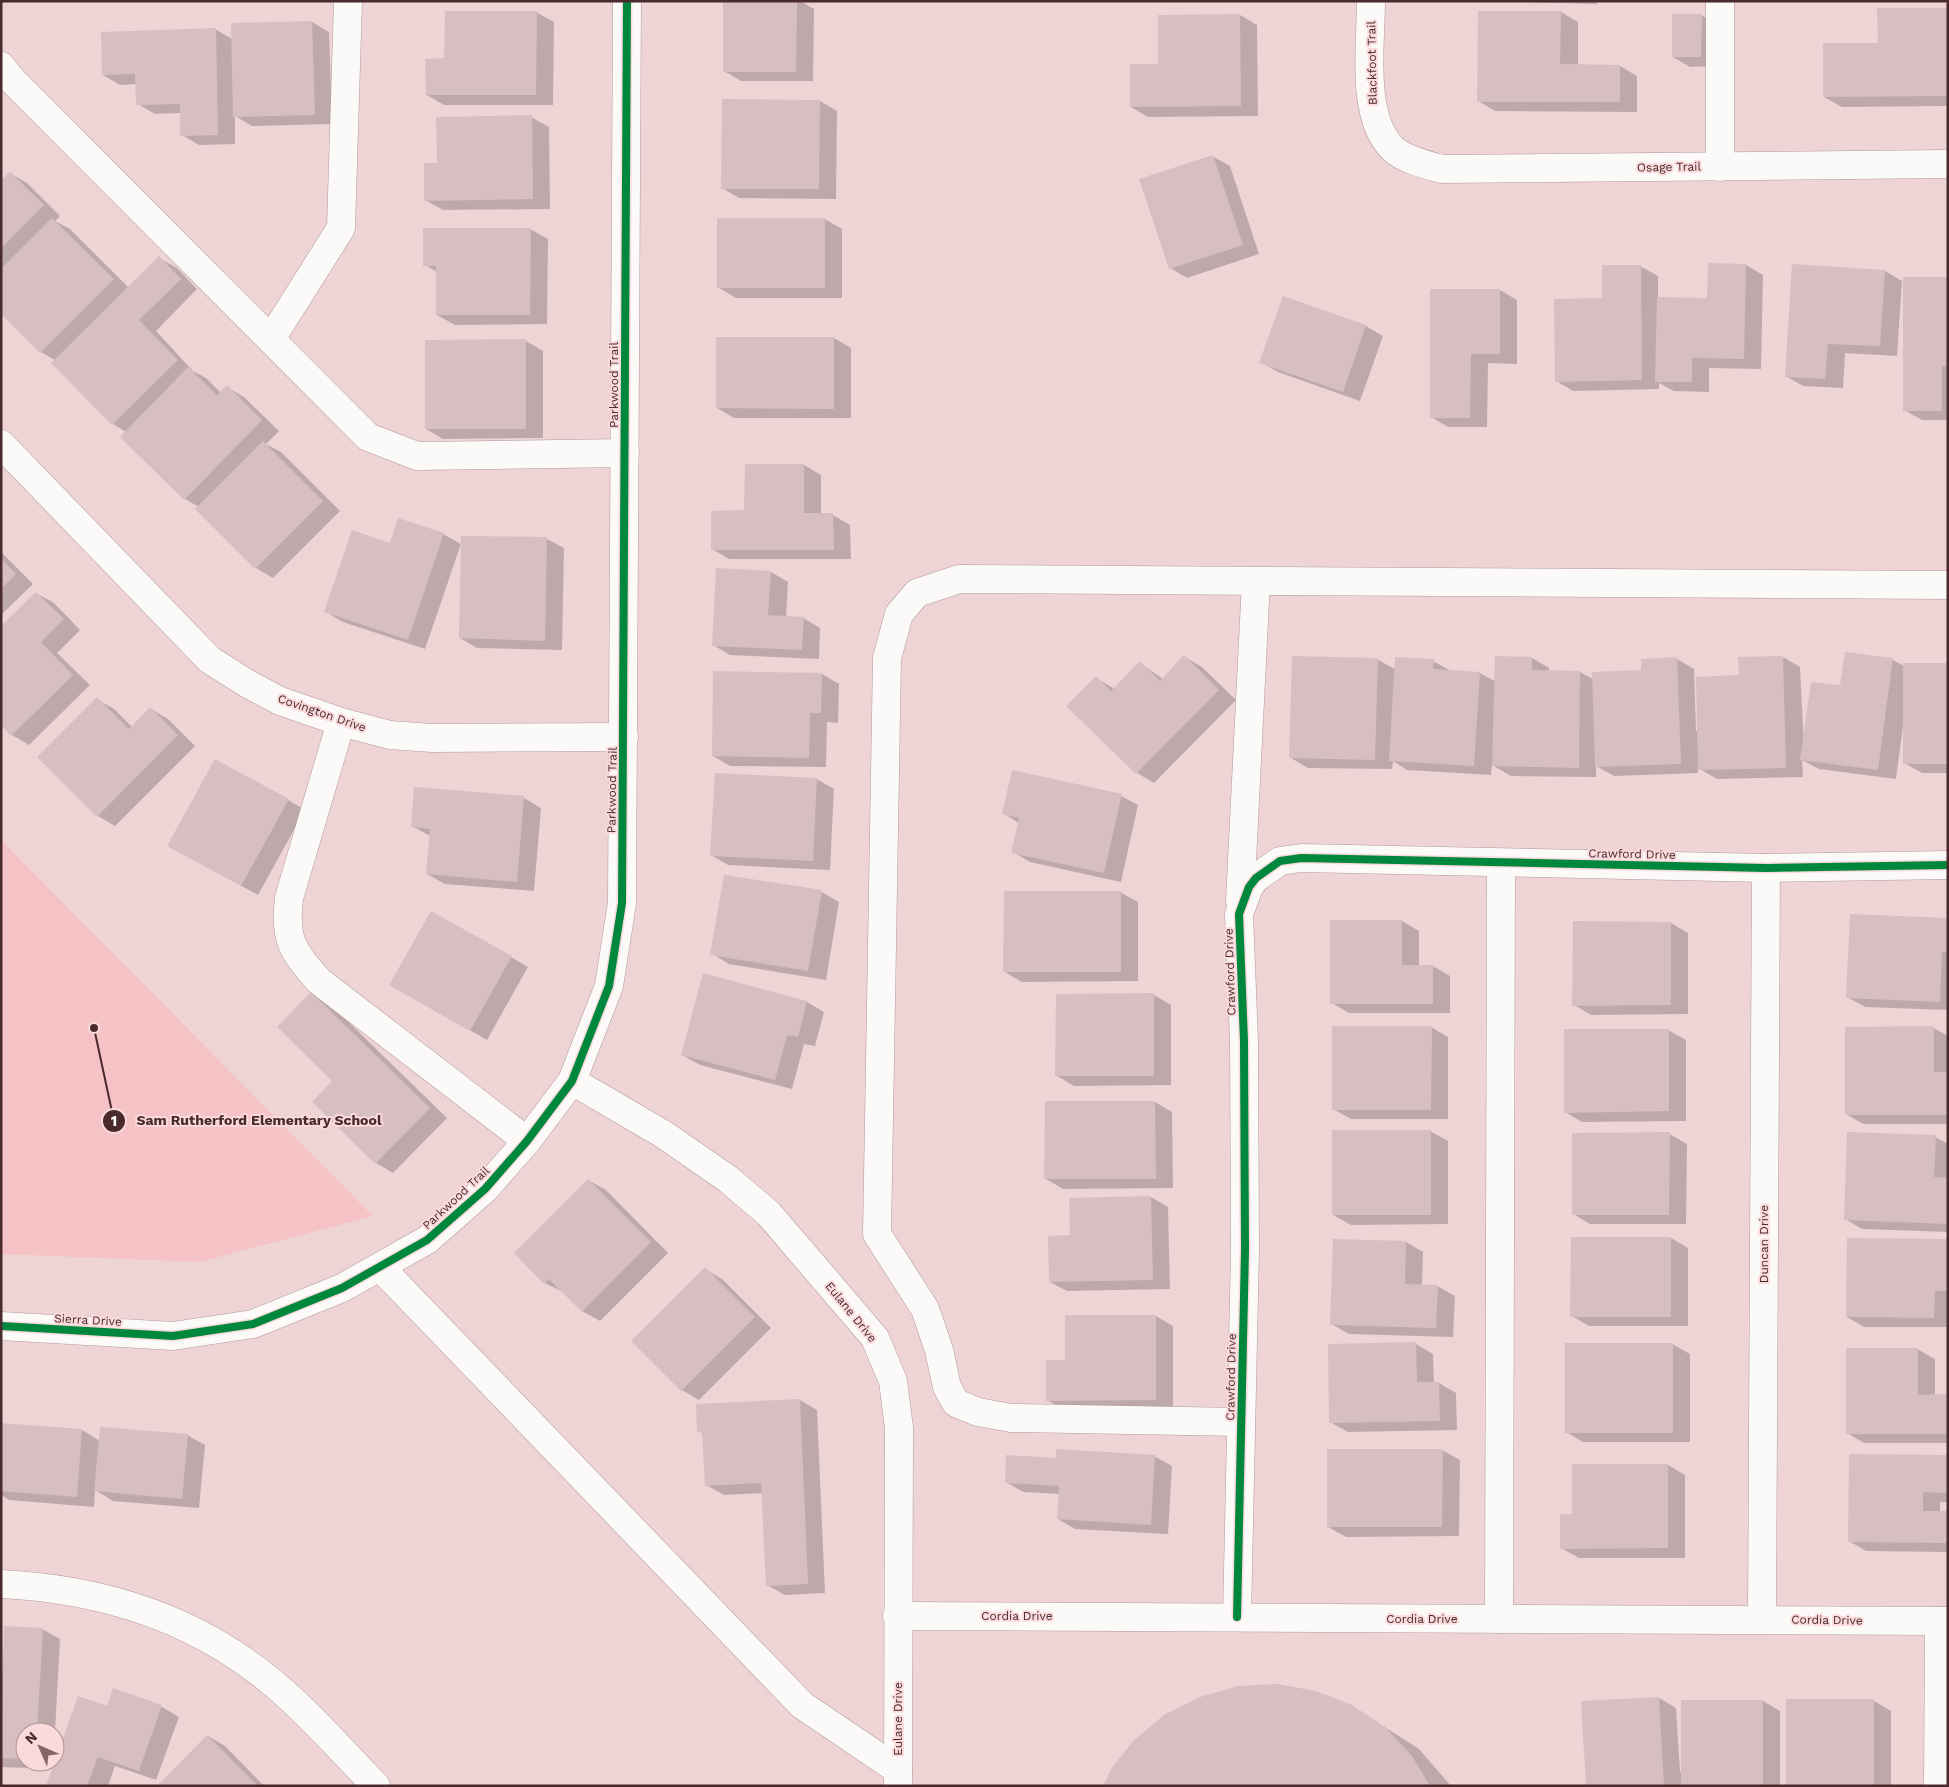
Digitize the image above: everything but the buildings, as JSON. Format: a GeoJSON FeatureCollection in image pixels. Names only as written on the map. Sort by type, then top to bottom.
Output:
{"type":"FeatureCollection","features":[{"type":"Feature","properties":{"kind":"street"},"geometry":{"type":"LineString","coordinates":[[270,339],[341,228],[348,1]]}},
{"type":"Feature","properties":{"kind":"street","name":"Parkwood Trail"},"geometry":{"type":"LineString","coordinates":[[173,1336],[253,1324],[342,1288],[427,1240],[485,1189],[527,1141],[572,1081],[609,986],[622,903],[627,1]]}},
{"type":"Feature","properties":{"kind":"street","name":"Blackfoot Trail"},"geometry":{"type":"LineString","coordinates":[[1371,1],[1373,111],[1381,132],[1394,149]]}},
{"type":"Feature","properties":{"kind":"street"},"geometry":{"type":"LineString","coordinates":[[1720,1],[1720,167]]}},
{"type":"Feature","properties":{"kind":"street"},"geometry":{"type":"LineString","coordinates":[[1,66],[11,79],[368,437],[417,456],[625,453]]}},
{"type":"Feature","properties":{"kind":"street","name":"Osage Trail"},"geometry":{"type":"LineString","coordinates":[[1394,149],[1424,165],[1442,169],[1948,164]]}},
{"type":"Feature","properties":{"kind":"street","name":"Covington Drive"},"geometry":{"type":"LineString","coordinates":[[1,444],[210,660],[248,684],[280,701],[341,722],[390,735],[432,738],[624,737]]}},
{"type":"Feature","properties":{"kind":"street"},"geometry":{"type":"LineString","coordinates":[[1242,1422],[1011,1418],[978,1412],[956,1403],[947,1387],[939,1350],[925,1309],[877,1234],[886,658],[898,614],[917,593],[959,579],[1948,585]]}},
{"type":"Feature","properties":{"kind":"street"},"geometry":{"type":"LineString","coordinates":[[1239,914],[1256,581]]}},
{"type":"Feature","properties":{"kind":"street"},"geometry":{"type":"LineString","coordinates":[[341,722],[289,898],[288,926],[295,954],[319,981],[527,1141]]}},
{"type":"Feature","properties":{"kind":"street","name":"Crawford Drive"},"geometry":{"type":"LineString","coordinates":[[1237,1617],[1245,1250],[1244,1051],[1239,914],[1249,886],[1280,861],[1301,858],[1766,868],[1948,865]]}},
{"type":"Feature","properties":{"kind":"street"},"geometry":{"type":"LineString","coordinates":[[1499,1619],[1501,863]]}},
{"type":"Feature","properties":{"kind":"street","name":"Duncan Drive"},"geometry":{"type":"LineString","coordinates":[[1762,1619],[1766,868]]}},
{"type":"Feature","properties":{"kind":"street","name":"Eulane Drive"},"geometry":{"type":"LineString","coordinates":[[572,1081],[664,1134],[728,1179],[769,1214],[875,1338],[893,1381],[899,1428],[898,1778]]}},
{"type":"Feature","properties":{"kind":"street"},"geometry":{"type":"LineString","coordinates":[[380,1267],[802,1705],[898,1778]]}},
{"type":"Feature","properties":{"kind":"street","name":"Sierra Drive"},"geometry":{"type":"LineString","coordinates":[[1,1326],[173,1336]]}},
{"type":"Feature","properties":{"kind":"street"},"geometry":{"type":"LineString","coordinates":[[1,1584],[41,1586],[100,1597],[161,1615],[213,1641],[274,1684],[376,1786]]}},
{"type":"Feature","properties":{"kind":"street","name":"Cordia Drive"},"geometry":{"type":"LineString","coordinates":[[897,1616],[1943,1621]]}},
{"type":"Feature","properties":{"kind":"street"},"geometry":{"type":"LineString","coordinates":[[1938,1786],[1943,1621]]}},
{"type":"Feature","properties":{"kind":"shaded area"},"geometry":{"type":"Polygon","coordinates":[[[1,840],[373,1216],[200,1262],[1,1254],[1,840]]]}},
{"type":"Feature","properties":{"kind":"cycle path"},"geometry":{"type":"LineString","coordinates":[[1,1326],[173,1336],[253,1324],[342,1288],[427,1240],[485,1189],[527,1141],[572,1081],[609,986],[622,903],[627,1]]}},
{"type":"Feature","properties":{"kind":"cycle path"},"geometry":{"type":"LineString","coordinates":[[1237,1617],[1245,1250],[1244,1041],[1239,914],[1249,887],[1256,878],[1280,861],[1301,858],[1766,868],[1948,865]]}},
{"type":"Feature","properties":{"kind":"place","name":"Sam Rutherford Elementary School"},"geometry":{"type":"Point","coordinates":[94,1028]}}]}
